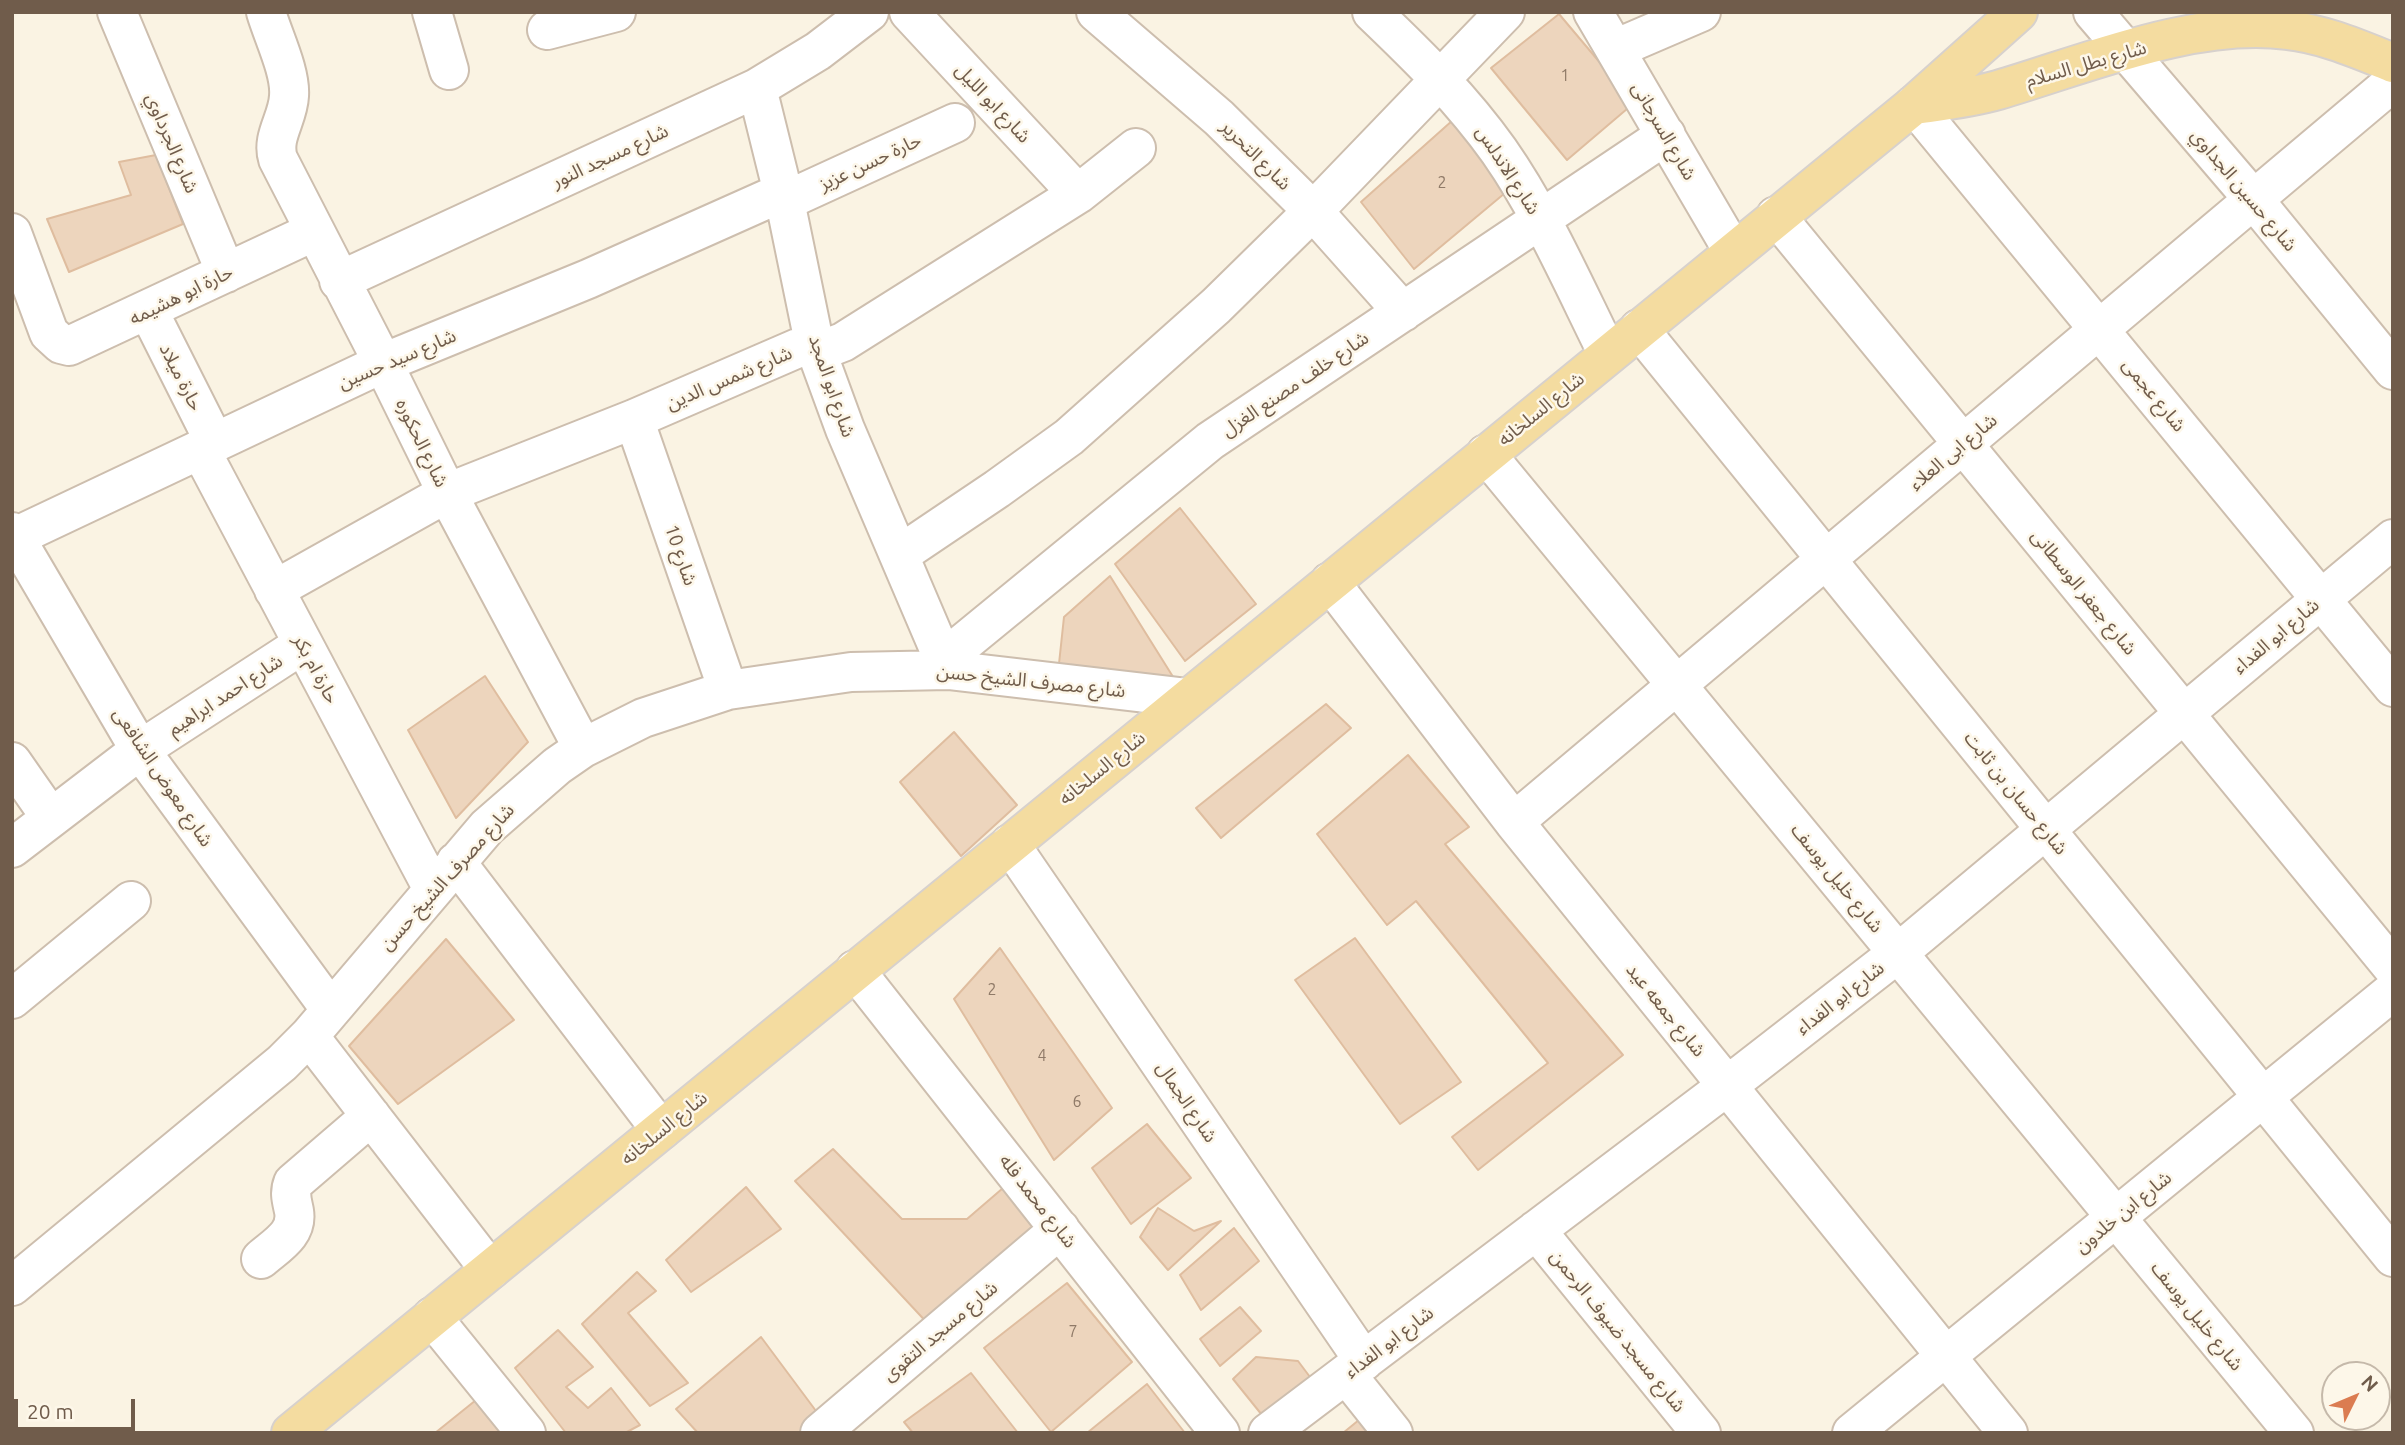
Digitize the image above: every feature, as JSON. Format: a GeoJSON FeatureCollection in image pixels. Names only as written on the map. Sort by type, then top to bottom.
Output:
{"type":"FeatureCollection","features":[{"type":"Feature","properties":{"kind":"main road"},"geometry":{"type":"LineString","coordinates":[[1914,105],[2018,12]]}},
{"type":"Feature","properties":{"kind":"main road","name":"شارع بطل السلام"},"geometry":{"type":"LineString","coordinates":[[1914,105],[1996,91],[2127,51],[2190,35],[2246,27],[2288,30],[2341,41],[2393,63]]}},
{"type":"Feature","properties":{"kind":"main road","name":"شارع السلخانه"},"geometry":{"type":"LineString","coordinates":[[291,1433],[1914,105]]}},
{"type":"Feature","properties":{"kind":"street","name":"شارع الجرداوي"},"geometry":{"type":"LineString","coordinates":[[117,12],[226,273]]}},
{"type":"Feature","properties":{"kind":"street","name":"شارع الحكوره"},"geometry":{"type":"LineString","coordinates":[[266,12],[289,88],[288,104],[276,141],[276,154],[447,493],[583,748]]}},
{"type":"Feature","properties":{"kind":"street"},"geometry":{"type":"LineString","coordinates":[[432,12],[449,70]]}},
{"type":"Feature","properties":{"kind":"street"},"geometry":{"type":"LineString","coordinates":[[547,30],[616,12]]}},
{"type":"Feature","properties":{"kind":"street","name":"شارع مسجد النور"},"geometry":{"type":"LineString","coordinates":[[340,281],[757,88],[818,51],[869,12]]}},
{"type":"Feature","properties":{"kind":"street","name":"شارع ابو الليل"},"geometry":{"type":"LineString","coordinates":[[909,12],[1078,194]]}},
{"type":"Feature","properties":{"kind":"street","name":"شارع الاندلس"},"geometry":{"type":"LineString","coordinates":[[1372,12],[1440,77],[1499,151],[1541,219],[1608,354]]}},
{"type":"Feature","properties":{"kind":"street"},"geometry":{"type":"LineString","coordinates":[[899,555],[1069,437],[1216,306],[1313,211],[1505,12]]}},
{"type":"Feature","properties":{"kind":"street","name":"شارع السرجانى"},"geometry":{"type":"LineString","coordinates":[[1593,12],[1734,251]]}},
{"type":"Feature","properties":{"kind":"street"},"geometry":{"type":"LineString","coordinates":[[1615,49],[1701,12]]}},
{"type":"Feature","properties":{"kind":"street","name":"شارع حسين الجداوي"},"geometry":{"type":"LineString","coordinates":[[2093,12],[2254,200],[2393,370]]}},
{"type":"Feature","properties":{"kind":"street","name":"شارع التحرير"},"geometry":{"type":"LineString","coordinates":[[1108,16],[1219,118],[1313,211],[1402,312]]}},
{"type":"Feature","properties":{"kind":"street","name":"شارع ابى العلاء"},"geometry":{"type":"LineString","coordinates":[[1514,822],[2393,82]]}},
{"type":"Feature","properties":{"kind":"street","name":"شارع ابو المجد"},"geometry":{"type":"LineString","coordinates":[[757,88],[784,196],[815,346],[845,429],[946,665]]}},
{"type":"Feature","properties":{"kind":"street","name":"شارع عجمى"},"geometry":{"type":"LineString","coordinates":[[1914,105],[2393,687]]}},
{"type":"Feature","properties":{"kind":"street","name":"حارة حسن عزيز"},"geometry":{"type":"LineString","coordinates":[[784,196],[955,123]]}},
{"type":"Feature","properties":{"kind":"street","name":"شارع خلف مصنع الغزل"},"geometry":{"type":"LineString","coordinates":[[946,665],[1210,441],[1666,135]]}},
{"type":"Feature","properties":{"kind":"street","name":"شارع شمس الدين"},"geometry":{"type":"LineString","coordinates":[[274,590],[447,493],[634,419],[798,348],[830,346],[844,342],[1078,194],[1136,148]]}},
{"type":"Feature","properties":{"kind":"street","name":"شارع سيد حسين"},"geometry":{"type":"LineString","coordinates":[[14,534],[383,363],[784,196]]}},
{"type":"Feature","properties":{"kind":"street","name":"شارع جعفر الوسطانى"},"geometry":{"type":"LineString","coordinates":[[1776,216],[2393,968]]}},
{"type":"Feature","properties":{"kind":"street","name":"حارة ابو هشيمه"},"geometry":{"type":"LineString","coordinates":[[12,233],[49,333],[61,344],[69,346],[315,231]]}},
{"type":"Feature","properties":{"kind":"street","name":"حارة ميلاد"},"geometry":{"type":"LineString","coordinates":[[148,310],[207,446]]}},
{"type":"Feature","properties":{"kind":"street","name":"شارع حسان بن ثابت"},"geometry":{"type":"LineString","coordinates":[[1639,329],[2393,1257]]}},
{"type":"Feature","properties":{"kind":"street","name":"شارع 10"},"geometry":{"type":"LineString","coordinates":[[634,419],[728,690]]}},
{"type":"Feature","properties":{"kind":"street","name":"حارة ام بكر"},"geometry":{"type":"LineString","coordinates":[[207,446],[274,590],[303,644],[445,875],[661,1130]]}},
{"type":"Feature","properties":{"kind":"street","name":"شارع خليل يوسف"},"geometry":{"type":"LineString","coordinates":[[1486,454],[2294,1433]]}},
{"type":"Feature","properties":{"kind":"street","name":"شارع معوض الشافعى"},"geometry":{"type":"LineString","coordinates":[[14,534],[140,750],[320,1023],[371,1116],[490,1270]]}},
{"type":"Feature","properties":{"kind":"street","name":"شارع ابو الفداء"},"geometry":{"type":"LineString","coordinates":[[1268,1433],[1727,1086],[1898,953],[2393,539]]}},
{"type":"Feature","properties":{"kind":"street","name":"شارع جمعه عيد"},"geometry":{"type":"LineString","coordinates":[[1330,582],[1514,822],[2008,1433]]}},
{"type":"Feature","properties":{"kind":"street","name":"شارع احمد ابراهيم"},"geometry":{"type":"LineString","coordinates":[[12,848],[140,750],[303,644]]}},
{"type":"Feature","properties":{"kind":"street","name":"شارع مصرف الشيخ حسن"},"geometry":{"type":"LineString","coordinates":[[12,1286],[253,1089],[320,1023],[487,827],[520,795],[583,748],[643,718],[728,690],[851,672],[946,665],[1188,698]]}},
{"type":"Feature","properties":{"kind":"street"},"geometry":{"type":"LineString","coordinates":[[12,762],[51,818]]}},
{"type":"Feature","properties":{"kind":"street","name":"شارع الجمال"},"geometry":{"type":"LineString","coordinates":[[1010,844],[1355,1367],[1393,1433]]}},
{"type":"Feature","properties":{"kind":"street"},"geometry":{"type":"LineString","coordinates":[[12,999],[131,901]]}},
{"type":"Feature","properties":{"kind":"street","name":"شارع محمد فله"},"geometry":{"type":"LineString","coordinates":[[855,971],[1220,1433]]}},
{"type":"Feature","properties":{"kind":"street","name":"شارع ابن خلدون"},"geometry":{"type":"LineString","coordinates":[[1852,1433],[2393,991]]}},
{"type":"Feature","properties":{"kind":"street"},"geometry":{"type":"LineString","coordinates":[[261,1259],[289,1235],[294,1226],[290,1194],[293,1183],[371,1116]]}},
{"type":"Feature","properties":{"kind":"street","name":"شارع مسجد التقوى"},"geometry":{"type":"LineString","coordinates":[[820,1433],[1060,1229]]}},
{"type":"Feature","properties":{"kind":"street","name":"شارع مسجد ضيوف الرحمن"},"geometry":{"type":"LineString","coordinates":[[1536,1230],[1700,1433]]}},
{"type":"Feature","properties":{"kind":"street"},"geometry":{"type":"LineString","coordinates":[[432,1317],[526,1433]]}},
{"type":"Feature","properties":{"kind":"building"},"geometry":{"type":"Polygon","coordinates":[[[1559,14],[1634,103],[1567,160],[1491,68],[1559,14]]]}},
{"type":"Feature","properties":{"kind":"building"},"geometry":{"type":"Polygon","coordinates":[[[1453,120],[1511,188],[1414,269],[1361,202],[1453,120]]]}},
{"type":"Feature","properties":{"kind":"building"},"geometry":{"type":"Polygon","coordinates":[[[156,155],[183,224],[69,272],[47,219],[131,195],[119,162],[156,155]]]}},
{"type":"Feature","properties":{"kind":"building"},"geometry":{"type":"Polygon","coordinates":[[[1180,508],[1256,604],[1185,661],[1115,564],[1180,508]]]}},
{"type":"Feature","properties":{"kind":"building"},"geometry":{"type":"Polygon","coordinates":[[[1110,576],[1180,688],[1058,673],[1064,617],[1110,576]]]}},
{"type":"Feature","properties":{"kind":"building"},"geometry":{"type":"Polygon","coordinates":[[[485,676],[528,742],[456,818],[408,730],[485,676]]]}},
{"type":"Feature","properties":{"kind":"building"},"geometry":{"type":"Polygon","coordinates":[[[1326,704],[1351,728],[1221,838],[1196,808],[1326,704]]]}},
{"type":"Feature","properties":{"kind":"building"},"geometry":{"type":"Polygon","coordinates":[[[954,732],[1017,805],[961,856],[900,782],[954,732]]]}},
{"type":"Feature","properties":{"kind":"building"},"geometry":{"type":"Polygon","coordinates":[[[1408,755],[1469,827],[1445,844],[1623,1055],[1478,1170],[1452,1137],[1548,1063],[1416,901],[1387,925],[1317,834],[1408,755]]]}},
{"type":"Feature","properties":{"kind":"building"},"geometry":{"type":"Polygon","coordinates":[[[1355,938],[1461,1082],[1400,1124],[1295,980],[1355,938]]]}},
{"type":"Feature","properties":{"kind":"building"},"geometry":{"type":"Polygon","coordinates":[[[446,939],[514,1020],[398,1104],[349,1046],[446,939]]]}},
{"type":"Feature","properties":{"kind":"building"},"geometry":{"type":"Polygon","coordinates":[[[1000,948],[1112,1108],[1054,1160],[954,999],[1000,948]]]}},
{"type":"Feature","properties":{"kind":"building"},"geometry":{"type":"Polygon","coordinates":[[[1147,1124],[1191,1178],[1131,1224],[1092,1168],[1147,1124]]]}},
{"type":"Feature","properties":{"kind":"building"},"geometry":{"type":"Polygon","coordinates":[[[833,1149],[902,1219],[967,1219],[1010,1182],[1046,1228],[931,1327],[795,1181],[833,1149]]]}},
{"type":"Feature","properties":{"kind":"building"},"geometry":{"type":"Polygon","coordinates":[[[746,1187],[781,1229],[691,1292],[666,1260],[746,1187]]]}},
{"type":"Feature","properties":{"kind":"building"},"geometry":{"type":"Polygon","coordinates":[[[1158,1208],[1194,1231],[1221,1221],[1168,1270],[1140,1237],[1158,1208]]]}},
{"type":"Feature","properties":{"kind":"building"},"geometry":{"type":"Polygon","coordinates":[[[1234,1228],[1259,1261],[1201,1310],[1180,1275],[1234,1228]]]}},
{"type":"Feature","properties":{"kind":"building"},"geometry":{"type":"Polygon","coordinates":[[[637,1272],[656,1291],[628,1313],[688,1383],[650,1406],[582,1324],[637,1272]]]}},
{"type":"Feature","properties":{"kind":"building"},"geometry":{"type":"Polygon","coordinates":[[[1067,1283],[1132,1362],[1051,1432],[984,1348],[1067,1283]]]}},
{"type":"Feature","properties":{"kind":"building"},"geometry":{"type":"Polygon","coordinates":[[[1240,1307],[1261,1331],[1220,1366],[1200,1339],[1240,1307]]]}},
{"type":"Feature","properties":{"kind":"building"},"geometry":{"type":"Polygon","coordinates":[[[558,1330],[593,1367],[566,1387],[588,1408],[611,1388],[640,1425],[625,1433],[566,1433],[515,1368],[558,1330]]]}},
{"type":"Feature","properties":{"kind":"building"},"geometry":{"type":"Polygon","coordinates":[[[761,1337],[822,1419],[805,1433],[698,1433],[676,1409],[761,1337]]]}},
{"type":"Feature","properties":{"kind":"building"},"geometry":{"type":"Polygon","coordinates":[[[1256,1357],[1298,1361],[1313,1381],[1266,1420],[1233,1379],[1256,1357]]]}},
{"type":"Feature","properties":{"kind":"building"},"geometry":{"type":"Polygon","coordinates":[[[971,1373],[1018,1433],[913,1433],[904,1422],[971,1373]]]}},
{"type":"Feature","properties":{"kind":"building"},"geometry":{"type":"Polygon","coordinates":[[[1147,1384],[1185,1433],[1087,1433],[1147,1384]]]}},
{"type":"Feature","properties":{"kind":"building"},"geometry":{"type":"Polygon","coordinates":[[[481,1396],[508,1433],[435,1433],[481,1396]]]}},
{"type":"Feature","properties":{"kind":"building"},"geometry":{"type":"Polygon","coordinates":[[[1365,1415],[1378,1433],[1343,1433],[1365,1415]]]}}]}
